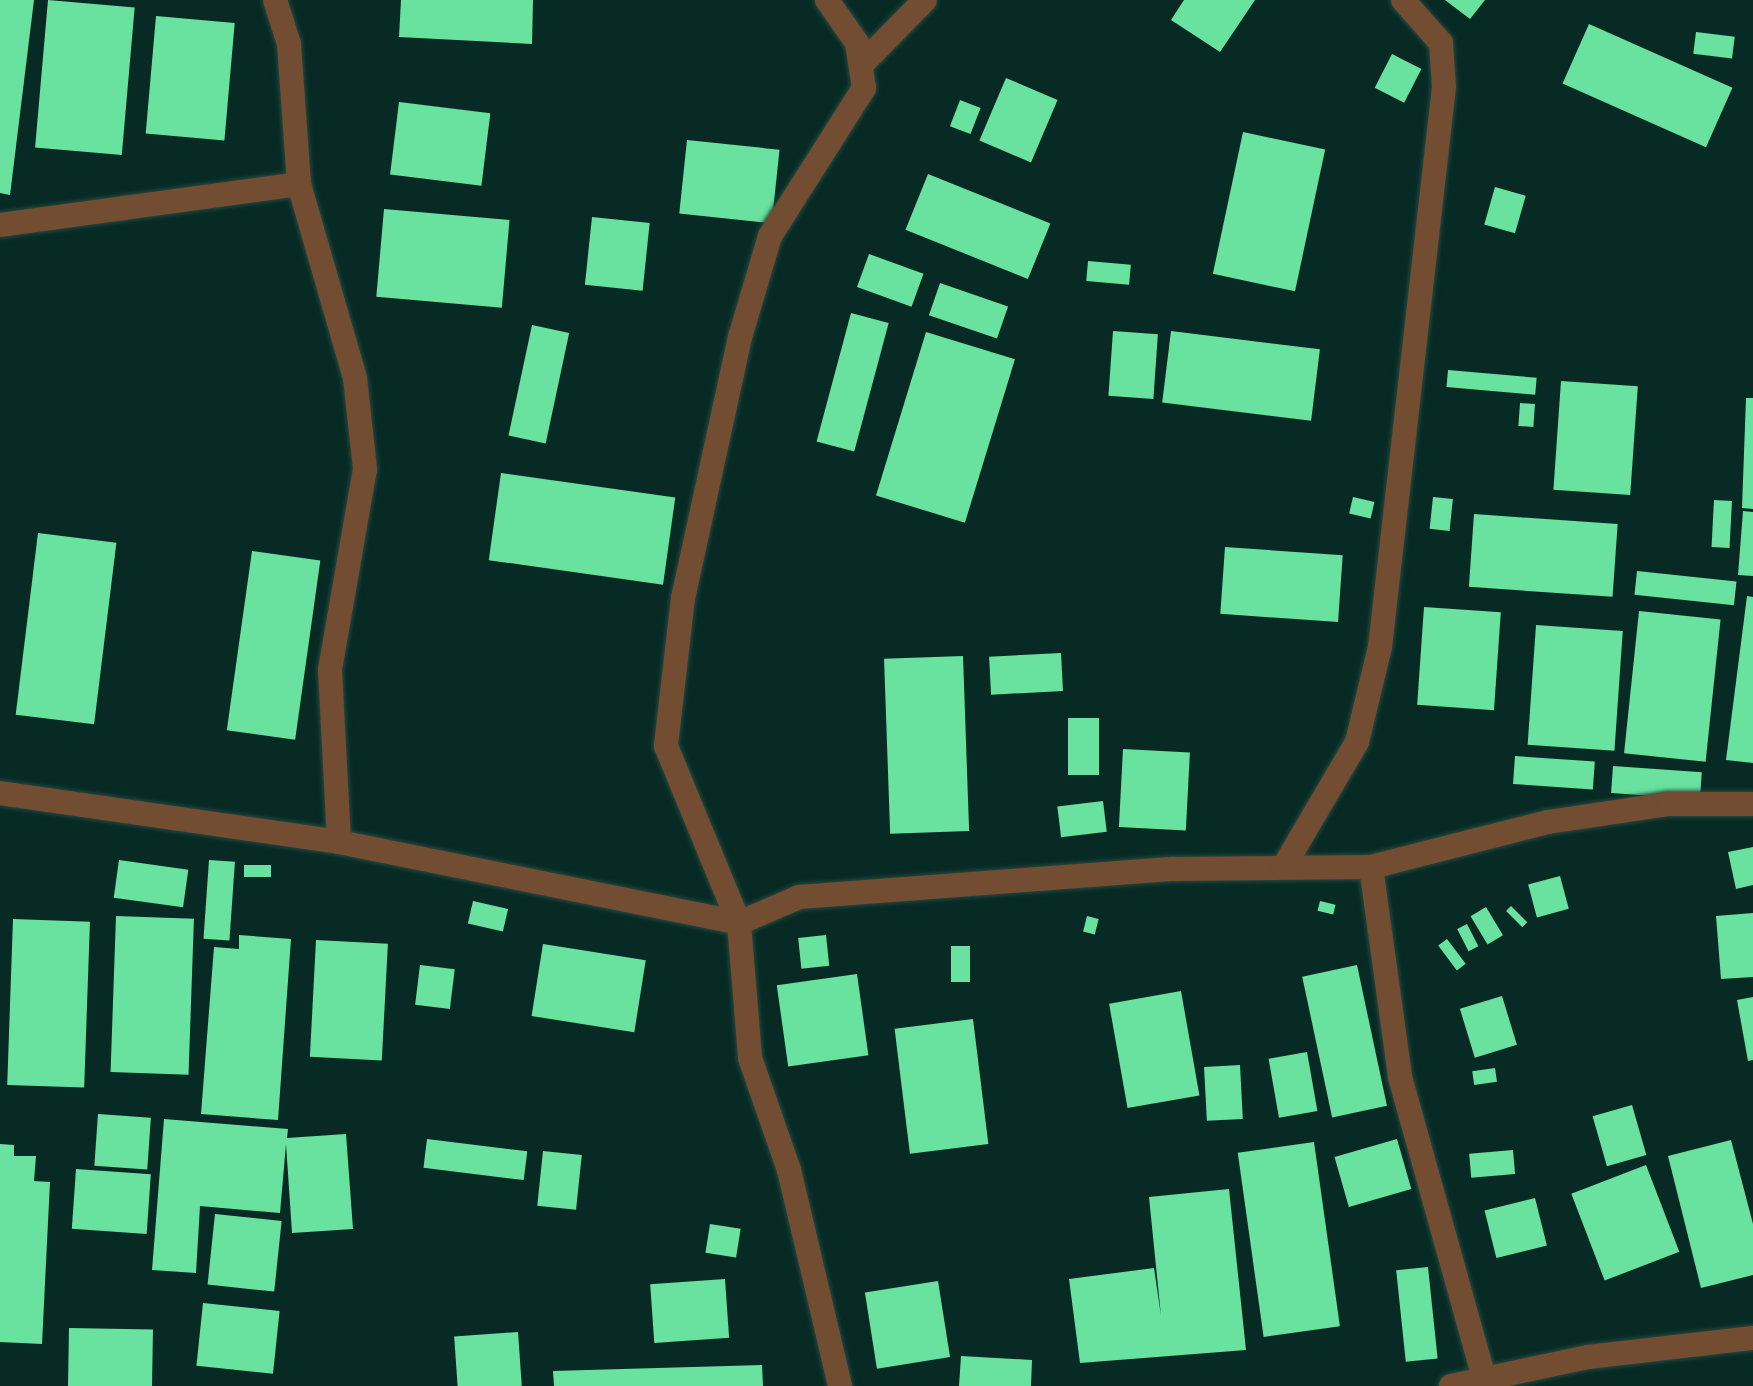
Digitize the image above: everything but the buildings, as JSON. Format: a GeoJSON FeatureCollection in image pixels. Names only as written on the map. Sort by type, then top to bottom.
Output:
{"type":"FeatureCollection","features":[{"type":"Feature","properties":{"kind":"street"},"geometry":{"type":"LineString","coordinates":[[275,0],[289,44],[299,184],[355,378],[365,469],[330,670],[339,842]]}},
{"type":"Feature","properties":{"kind":"street"},"geometry":{"type":"LineString","coordinates":[[827,0],[863,63],[864,88],[770,236],[740,337],[683,598],[666,746],[739,923],[750,1058],[789,1170],[840,1386]]}},
{"type":"Feature","properties":{"kind":"street"},"geometry":{"type":"LineString","coordinates":[[863,63],[925,0]]}},
{"type":"Feature","properties":{"kind":"street"},"geometry":{"type":"LineString","coordinates":[[1283,868],[1357,742],[1380,647],[1444,87],[1441,43],[1403,0]]}},
{"type":"Feature","properties":{"kind":"street"},"geometry":{"type":"LineString","coordinates":[[0,225],[299,184]]}},
{"type":"Feature","properties":{"kind":"street"},"geometry":{"type":"LineString","coordinates":[[0,793],[339,842],[739,923],[799,897],[985,880],[1371,867],[1548,822],[1668,804],[1753,804]]}},
{"type":"Feature","properties":{"kind":"street"},"geometry":{"type":"LineString","coordinates":[[1371,867],[1400,1077],[1486,1384]]}},
{"type":"Feature","properties":{"kind":"street"},"geometry":{"type":"LineString","coordinates":[[1451,1386],[1486,1384],[1588,1357],[1753,1338]]}}]}
